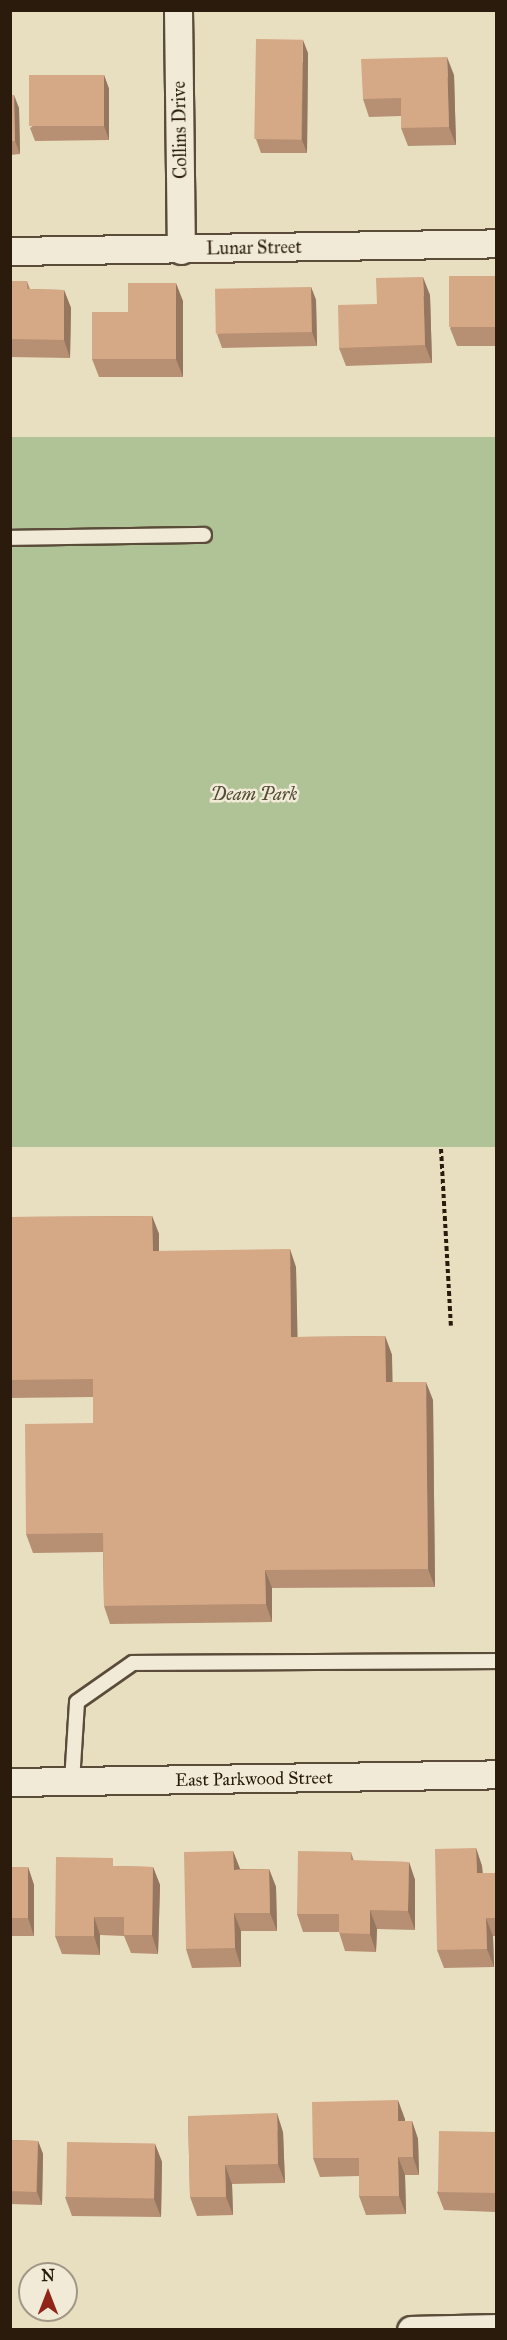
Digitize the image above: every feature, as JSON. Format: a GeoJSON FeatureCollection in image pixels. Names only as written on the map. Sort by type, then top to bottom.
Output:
{"type":"FeatureCollection","features":[{"type":"Feature","properties":{"kind":"street","name":"Collins Drive"},"geometry":{"type":"LineString","coordinates":[[178,10],[181,250]]}},
{"type":"Feature","properties":{"kind":"street","name":"Lunar Street"},"geometry":{"type":"LineString","coordinates":[[10,251],[181,250],[496,243]]}},
{"type":"Feature","properties":{"kind":"street","name":"East Parkwood Street"},"geometry":{"type":"LineString","coordinates":[[10,1782],[496,1774]]}},
{"type":"Feature","properties":{"kind":"street"},"geometry":{"type":"LineString","coordinates":[[411,2330],[496,2328]]}},
{"type":"Feature","properties":{"kind":"lane"},"geometry":{"type":"LineString","coordinates":[[10,538],[204,535]]}},
{"type":"Feature","properties":{"kind":"lane"},"geometry":{"type":"LineString","coordinates":[[72,1782],[76,1702],[134,1663],[496,1661]]}},
{"type":"Feature","properties":{"kind":"path"},"geometry":{"type":"LineString","coordinates":[[441,1149],[451,1326]]}},
{"type":"Feature","properties":{"kind":"green space","name":"Deam Park"},"geometry":{"type":"Polygon","coordinates":[[[10,437],[496,437],[496,1147],[10,1147],[10,437]]]}},
{"type":"Feature","properties":{"kind":"building"},"geometry":{"type":"Polygon","coordinates":[[[256,39],[303,40],[301,140],[254,139],[256,39]]]}},
{"type":"Feature","properties":{"kind":"building"},"geometry":{"type":"Polygon","coordinates":[[[447,57],[449,127],[401,128],[401,98],[363,99],[361,59],[447,57]]]}},
{"type":"Feature","properties":{"kind":"building"},"geometry":{"type":"Polygon","coordinates":[[[29,75],[104,75],[104,126],[29,126],[29,75]]]}},
{"type":"Feature","properties":{"kind":"building"},"geometry":{"type":"Polygon","coordinates":[[[10,95],[14,95],[15,141],[10,141],[10,95]]]}},
{"type":"Feature","properties":{"kind":"building"},"geometry":{"type":"Polygon","coordinates":[[[449,276],[496,276],[496,327],[449,327],[449,276]]]}},
{"type":"Feature","properties":{"kind":"building"},"geometry":{"type":"Polygon","coordinates":[[[423,277],[425,345],[339,348],[338,305],[377,304],[376,278],[423,277]]]}},
{"type":"Feature","properties":{"kind":"building"},"geometry":{"type":"Polygon","coordinates":[[[10,281],[27,281],[27,289],[64,290],[64,340],[10,339],[10,281]]]}},
{"type":"Feature","properties":{"kind":"building"},"geometry":{"type":"Polygon","coordinates":[[[128,283],[176,283],[176,359],[92,359],[92,312],[128,312],[128,283]]]}},
{"type":"Feature","properties":{"kind":"building"},"geometry":{"type":"Polygon","coordinates":[[[311,287],[312,332],[216,334],[215,289],[311,287]]]}},
{"type":"Feature","properties":{"kind":"building"},"geometry":{"type":"Polygon","coordinates":[[[152,1216],[153,1251],[290,1249],[291,1337],[385,1336],[386,1382],[426,1382],[428,1569],[265,1570],[266,1604],[104,1606],[103,1533],[26,1534],[25,1424],[93,1423],[93,1379],[10,1380],[10,1217],[152,1216]]]}},
{"type":"Feature","properties":{"kind":"building"},"geometry":{"type":"Polygon","coordinates":[[[476,1848],[477,1873],[496,1873],[496,1918],[486,1918],[487,1949],[437,1950],[435,1849],[476,1848]]]}},
{"type":"Feature","properties":{"kind":"building"},"geometry":{"type":"Polygon","coordinates":[[[233,1851],[234,1870],[269,1869],[270,1913],[234,1913],[235,1948],[186,1949],[184,1852],[233,1851]]]}},
{"type":"Feature","properties":{"kind":"building"},"geometry":{"type":"Polygon","coordinates":[[[298,1851],[351,1852],[351,1860],[409,1862],[408,1911],[370,1910],[370,1934],[339,1933],[339,1914],[297,1914],[298,1851]]]}},
{"type":"Feature","properties":{"kind":"building"},"geometry":{"type":"Polygon","coordinates":[[[56,1857],[113,1858],[113,1866],[153,1867],[152,1935],[124,1935],[124,1917],[94,1917],[94,1936],[55,1936],[56,1857]]]}},
{"type":"Feature","properties":{"kind":"building"},"geometry":{"type":"Polygon","coordinates":[[[10,1867],[28,1867],[28,1918],[10,1918],[10,1867]]]}},
{"type":"Feature","properties":{"kind":"building"},"geometry":{"type":"Polygon","coordinates":[[[398,2100],[398,2121],[412,2121],[413,2157],[398,2157],[399,2196],[359,2196],[359,2158],[313,2158],[312,2102],[398,2100]]]}},
{"type":"Feature","properties":{"kind":"building"},"geometry":{"type":"Polygon","coordinates":[[[277,2113],[278,2164],[225,2165],[226,2197],[190,2197],[188,2116],[277,2113]]]}},
{"type":"Feature","properties":{"kind":"building"},"geometry":{"type":"Polygon","coordinates":[[[439,2131],[496,2132],[495,2193],[438,2192],[439,2131]]]}},
{"type":"Feature","properties":{"kind":"building"},"geometry":{"type":"Polygon","coordinates":[[[10,2140],[38,2141],[36,2192],[10,2191],[10,2140]]]}},
{"type":"Feature","properties":{"kind":"building"},"geometry":{"type":"Polygon","coordinates":[[[67,2142],[155,2144],[154,2199],[66,2197],[67,2142]]]}}]}
